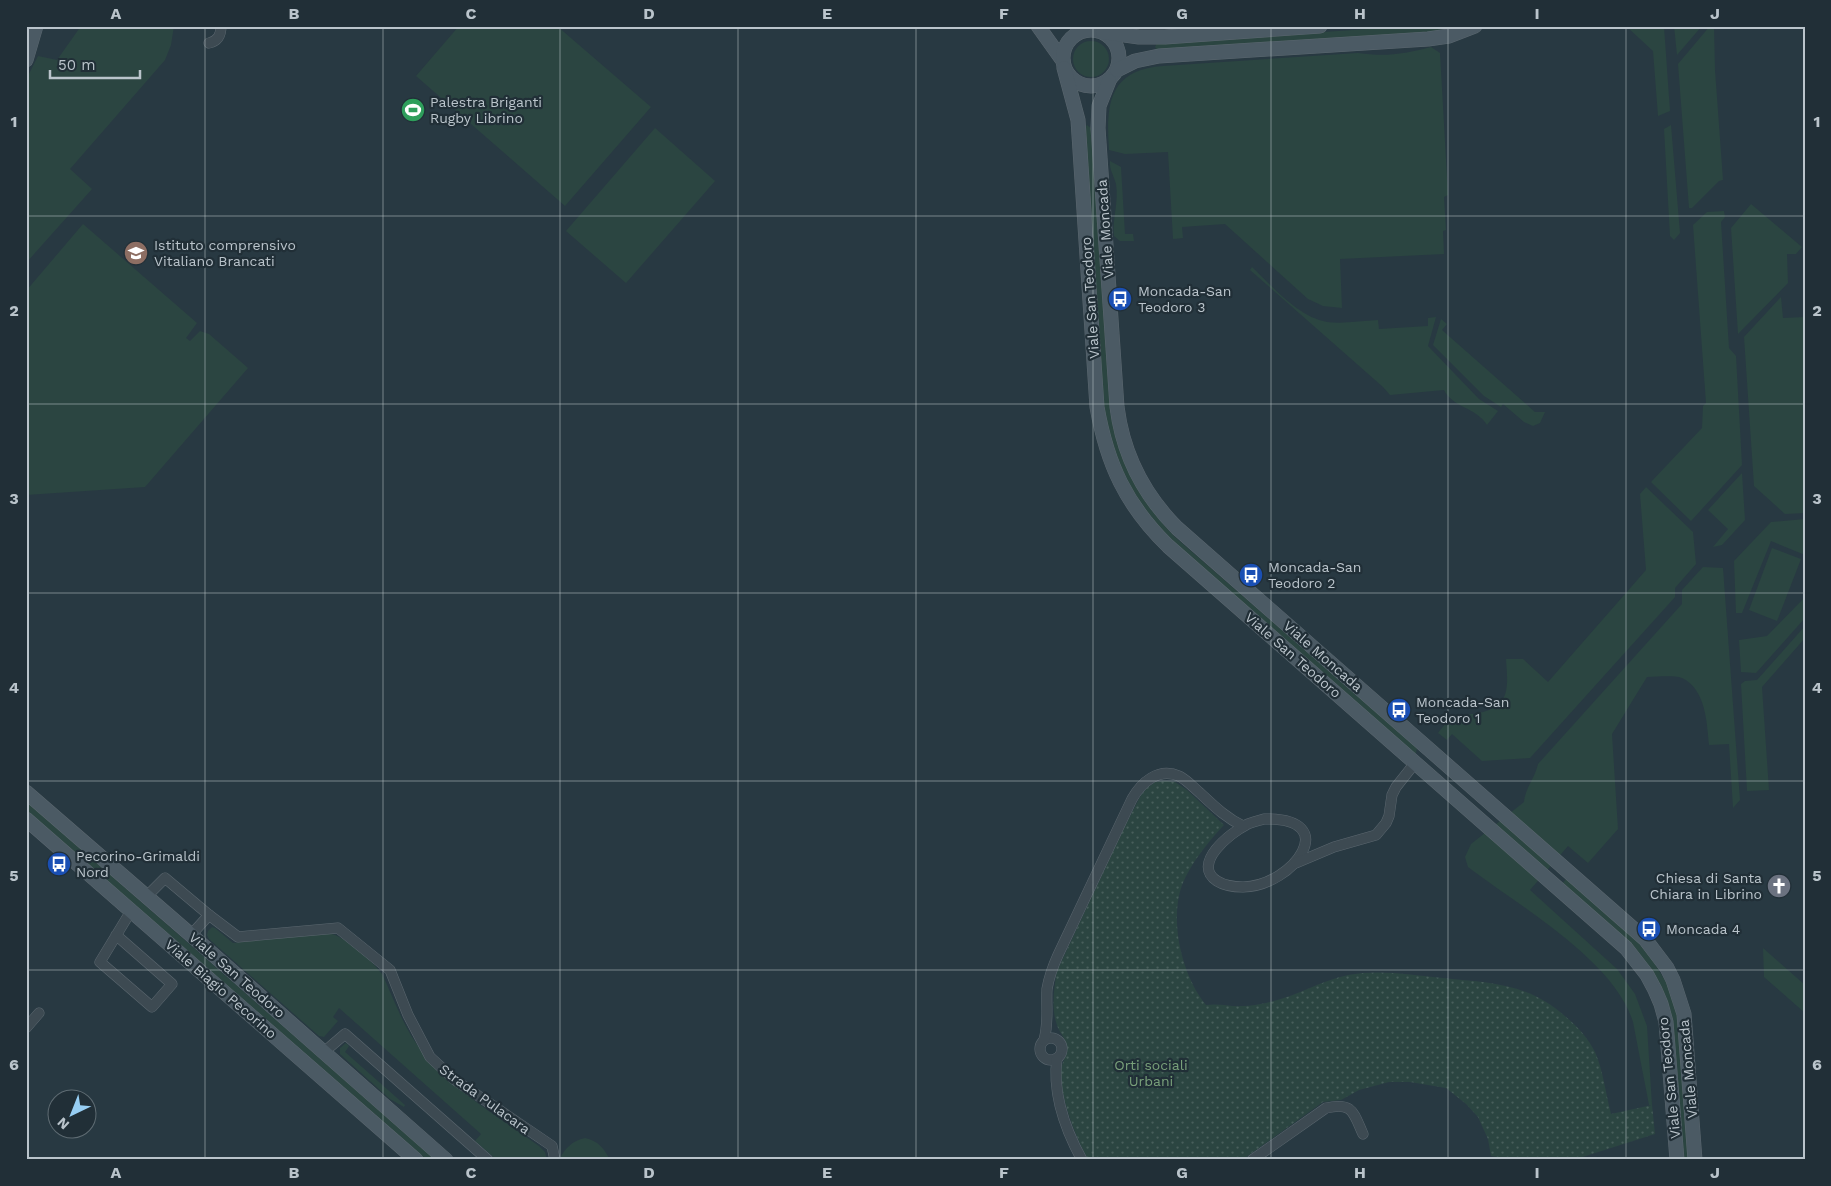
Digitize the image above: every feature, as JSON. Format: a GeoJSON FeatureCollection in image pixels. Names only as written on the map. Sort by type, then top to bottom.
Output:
{"type":"FeatureCollection","features":[{"type":"Feature","properties":{"kind":"main road"},"geometry":{"type":"LineString","coordinates":[[26,60],[36,26]]}},
{"type":"Feature","properties":{"kind":"main road","name":"Viale San Teodoro"},"geometry":{"type":"LineString","coordinates":[[1038,26],[1057,51],[1064,65],[1074,100],[1079,127],[1097,407],[1106,450],[1125,494],[1138,514],[1168,546],[1626,948],[1647,975],[1658,995],[1666,1022],[1677,1160]]}},
{"type":"Feature","properties":{"kind":"main road"},"geometry":{"type":"LineString","coordinates":[[1320,26],[1154,37],[1139,37],[1095,29],[1081,31],[1074,35],[1065,46],[1064,65],[1073,81],[1095,86],[1134,61],[1159,56],[1428,39],[1449,36],[1476,26]]}},
{"type":"Feature","properties":{"kind":"main road"},"geometry":{"type":"LineString","coordinates":[[1095,29],[1114,41],[1118,48],[1120,55],[1113,75]]}},
{"type":"Feature","properties":{"kind":"main road"},"geometry":{"type":"LineString","coordinates":[[1154,37],[1150,46],[1151,50],[1159,56]]}},
{"type":"Feature","properties":{"kind":"main road","name":"Viale Moncada"},"geometry":{"type":"LineString","coordinates":[[1113,75],[1099,106],[1098,128],[1117,407],[1126,448],[1143,486],[1177,528],[1645,939],[1660,957],[1673,980],[1684,1014],[1695,1160]]}},
{"type":"Feature","properties":{"kind":"main road"},"geometry":{"type":"LineString","coordinates":[[1079,127],[1081,123],[1088,120],[1093,122],[1098,128]]}},
{"type":"Feature","properties":{"kind":"main road"},"geometry":{"type":"LineString","coordinates":[[1415,763],[1427,748]]}},
{"type":"Feature","properties":{"kind":"main road"},"geometry":{"type":"LineString","coordinates":[[1449,793],[1462,778]]}},
{"type":"Feature","properties":{"kind":"main road","name":"Viale San Teodoro"},"geometry":{"type":"LineString","coordinates":[[26,792],[192,935],[446,1160]]}},
{"type":"Feature","properties":{"kind":"main road","name":"Viale Biagio Pecorino"},"geometry":{"type":"LineString","coordinates":[[26,819],[416,1160]]}},
{"type":"Feature","properties":{"kind":"street"},"geometry":{"type":"LineString","coordinates":[[209,43],[217,40],[220,36],[221,26]]}},
{"type":"Feature","properties":{"kind":"street"},"geometry":{"type":"LineString","coordinates":[[1295,863],[1334,847],[1376,835],[1382,829],[1389,816],[1392,795],[1396,787],[1415,763]]}},
{"type":"Feature","properties":{"kind":"street"},"geometry":{"type":"LineString","coordinates":[[1082,1160],[1071,1140],[1061,1112],[1051,1068],[1039,1049],[1047,1030],[1047,990],[1058,955],[1132,800],[1142,784],[1151,777],[1160,775],[1179,776],[1220,811],[1243,826]]}},
{"type":"Feature","properties":{"kind":"street"},"geometry":{"type":"LineString","coordinates":[[1220,811],[1229,826],[1229,836]]}},
{"type":"Feature","properties":{"kind":"street"},"geometry":{"type":"LineString","coordinates":[[1264,819],[1284,820],[1297,825],[1305,837],[1306,845],[1295,863],[1274,879],[1262,884],[1239,887],[1224,885],[1212,877],[1208,870],[1208,863],[1211,856],[1229,836],[1243,826],[1264,819]]}},
{"type":"Feature","properties":{"kind":"street"},"geometry":{"type":"LineString","coordinates":[[1305,837],[1320,845],[1334,847]]}},
{"type":"Feature","properties":{"kind":"street","name":"Strada Pulacara"},"geometry":{"type":"LineString","coordinates":[[147,896],[165,878],[238,937],[338,928],[390,970],[408,1015],[430,1057],[455,1080],[552,1146],[555,1160]]}},
{"type":"Feature","properties":{"kind":"street"},"geometry":{"type":"LineString","coordinates":[[116,935],[172,984],[152,1007],[100,962],[116,935],[131,911]]}},
{"type":"Feature","properties":{"kind":"street"},"geometry":{"type":"LineString","coordinates":[[192,935],[209,915]]}},
{"type":"Feature","properties":{"kind":"street"},"geometry":{"type":"LineString","coordinates":[[26,1028],[39,1013]]}},
{"type":"Feature","properties":{"kind":"street"},"geometry":{"type":"LineString","coordinates":[[1046,1059],[1052,1060],[1057,1058],[1061,1054],[1062,1048],[1048,1015]]}},
{"type":"Feature","properties":{"kind":"street"},"geometry":{"type":"LineString","coordinates":[[324,1052],[345,1034],[483,1158]]}},
{"type":"Feature","properties":{"kind":"street"},"geometry":{"type":"LineString","coordinates":[[1044,1040],[1055,1038],[1060,1042]]}},
{"type":"Feature","properties":{"kind":"street"},"geometry":{"type":"LineString","coordinates":[[1057,1058],[1057,1089]]}},
{"type":"Feature","properties":{"kind":"street"},"geometry":{"type":"LineString","coordinates":[[1252,1160],[1326,1108],[1333,1106],[1347,1106],[1352,1110],[1363,1134]]}},
{"type":"Feature","properties":{"kind":"green space"},"geometry":{"type":"Polygon","coordinates":[[[81,26],[174,26],[171,45],[165,60],[70,169],[92,189],[26,263],[26,80],[38,56],[57,60],[81,26]]]}},
{"type":"Feature","properties":{"kind":"green space"},"geometry":{"type":"Polygon","coordinates":[[[459,26],[557,26],[651,107],[565,206],[416,76],[459,26]]]}},
{"type":"Feature","properties":{"kind":"green space"},"geometry":{"type":"Polygon","coordinates":[[[1414,26],[1457,26],[1426,33],[1157,50],[1155,47],[1157,43],[1414,26]]]}},
{"type":"Feature","properties":{"kind":"green space"},"geometry":{"type":"Polygon","coordinates":[[[1626,26],[1664,26],[1670,111],[1658,116],[1653,51],[1626,26]]]}},
{"type":"Feature","properties":{"kind":"green space"},"geometry":{"type":"Polygon","coordinates":[[[1674,26],[1702,26],[1677,55],[1674,26]]]}},
{"type":"Feature","properties":{"kind":"green space"},"geometry":{"type":"Polygon","coordinates":[[[1710,26],[1714,26],[1715,70],[1723,180],[1719,181],[1692,208],[1689,208],[1678,64],[1710,26]]]}},
{"type":"Feature","properties":{"kind":"green space"},"geometry":{"type":"Polygon","coordinates":[[[1091,41],[1104,46],[1109,59],[1104,72],[1091,77],[1078,72],[1073,59],[1078,46],[1091,41]]]}},
{"type":"Feature","properties":{"kind":"green space"},"geometry":{"type":"Polygon","coordinates":[[[1431,47],[1440,53],[1448,195],[1444,197],[1446,230],[1443,231],[1444,254],[1340,259],[1342,308],[1323,306],[1308,299],[1225,224],[1182,227],[1183,238],[1173,239],[1168,152],[1125,154],[1109,150],[1108,118],[1114,93],[1121,82],[1131,74],[1145,69],[1163,66],[1358,53],[1395,54],[1431,47]]]}},
{"type":"Feature","properties":{"kind":"green space"},"geometry":{"type":"Polygon","coordinates":[[[1087,125],[1092,129],[1110,411],[1119,448],[1132,480],[1150,508],[1175,537],[1417,748],[1416,753],[1171,541],[1136,498],[1114,453],[1102,402],[1085,128],[1087,125]]]}},
{"type":"Feature","properties":{"kind":"green space"},"geometry":{"type":"Polygon","coordinates":[[[1671,125],[1680,233],[1674,240],[1670,236],[1664,129],[1671,125]]]}},
{"type":"Feature","properties":{"kind":"green space"},"geometry":{"type":"Polygon","coordinates":[[[655,128],[715,181],[626,283],[566,231],[655,128]]]}},
{"type":"Feature","properties":{"kind":"green space"},"geometry":{"type":"Polygon","coordinates":[[[1110,161],[1121,167],[1125,234],[1133,234],[1134,241],[1120,241],[1114,236],[1117,191],[1110,161]]]}},
{"type":"Feature","properties":{"kind":"green space"},"geometry":{"type":"Polygon","coordinates":[[[1751,204],[1802,247],[1796,254],[1787,254],[1788,283],[1738,334],[1731,228],[1751,204]]]}},
{"type":"Feature","properties":{"kind":"green space"},"geometry":{"type":"Polygon","coordinates":[[[1724,211],[1725,217],[1721,222],[1729,348],[1736,356],[1742,465],[1691,521],[1651,482],[1702,428],[1703,406],[1706,403],[1693,225],[1707,212],[1724,211]]]}},
{"type":"Feature","properties":{"kind":"green space"},"geometry":{"type":"Polygon","coordinates":[[[83,224],[197,323],[186,338],[190,341],[200,331],[209,334],[248,368],[145,487],[26,495],[26,291],[83,224]]]}},
{"type":"Feature","properties":{"kind":"green space"},"geometry":{"type":"Polygon","coordinates":[[[1252,267],[1286,300],[1306,314],[1327,322],[1346,323],[1378,320],[1379,329],[1428,326],[1428,318],[1436,317],[1428,346],[1479,399],[1498,411],[1487,425],[1477,414],[1453,401],[1444,390],[1390,395],[1250,270],[1252,267]]]}},
{"type":"Feature","properties":{"kind":"green space"},"geometry":{"type":"Polygon","coordinates":[[[1781,297],[1783,318],[1805,317],[1805,513],[1785,514],[1754,486],[1744,337],[1781,297]]]}},
{"type":"Feature","properties":{"kind":"green space"},"geometry":{"type":"Polygon","coordinates":[[[1441,319],[1447,324],[1442,330],[1535,412],[1545,412],[1540,423],[1533,426],[1524,422],[1503,404],[1501,407],[1484,396],[1433,345],[1441,319]]]}},
{"type":"Feature","properties":{"kind":"green space"},"geometry":{"type":"Polygon","coordinates":[[[1742,473],[1745,520],[1722,545],[1713,547],[1728,529],[1708,510],[1742,473]]]}},
{"type":"Feature","properties":{"kind":"green space"},"geometry":{"type":"Polygon","coordinates":[[[1646,487],[1693,532],[1696,564],[1675,588],[1675,597],[1530,758],[1482,761],[1452,734],[1447,740],[1438,733],[1446,723],[1455,717],[1489,710],[1502,701],[1507,687],[1506,659],[1523,659],[1548,682],[1646,570],[1640,494],[1646,487]]]}},
{"type":"Feature","properties":{"kind":"green space"},"geometry":{"type":"Polygon","coordinates":[[[1805,519],[1805,555],[1771,541],[1742,613],[1736,613],[1734,561],[1771,522],[1805,519]]]}},
{"type":"Feature","properties":{"kind":"green space"},"geometry":{"type":"Polygon","coordinates":[[[1772,548],[1801,559],[1777,621],[1749,610],[1772,548]]]}},
{"type":"Feature","properties":{"kind":"green space"},"geometry":{"type":"Polygon","coordinates":[[[1703,567],[1723,568],[1740,800],[1733,808],[1729,744],[1709,745],[1704,708],[1696,690],[1682,678],[1670,676],[1647,677],[1612,734],[1618,829],[1588,863],[1568,846],[1530,890],[1617,969],[1635,994],[1647,1026],[1652,1105],[1649,1105],[1633,1022],[1623,999],[1586,956],[1538,917],[1468,867],[1465,857],[1471,844],[1524,802],[1526,792],[1538,764],[1682,604],[1682,590],[1703,567]]]}},
{"type":"Feature","properties":{"kind":"green space"},"geometry":{"type":"Polygon","coordinates":[[[1805,597],[1805,618],[1756,673],[1741,672],[1739,640],[1767,636],[1805,597]]]}},
{"type":"Feature","properties":{"kind":"green space"},"geometry":{"type":"Polygon","coordinates":[[[1805,626],[1805,638],[1762,687],[1769,790],[1747,791],[1741,684],[1745,681],[1757,680],[1805,626]]]}},
{"type":"Feature","properties":{"kind":"green space","name":"Orti sociali Urbani"},"geometry":{"type":"Polygon","coordinates":[[[1155,782],[1175,782],[1187,790],[1224,825],[1190,869],[1178,899],[1178,931],[1184,964],[1190,979],[1206,1005],[1246,1006],[1266,1003],[1327,981],[1360,973],[1407,974],[1477,981],[1523,991],[1538,997],[1552,1006],[1586,1037],[1598,1059],[1611,1114],[1652,1105],[1655,1134],[1573,1160],[1516,1160],[1491,1156],[1488,1139],[1478,1117],[1466,1104],[1446,1088],[1410,1082],[1389,1082],[1359,1090],[1341,1100],[1323,1102],[1242,1160],[1088,1160],[1074,1129],[1061,1082],[1062,1065],[1067,1046],[1058,1028],[1054,1012],[1054,991],[1057,971],[1141,795],[1155,782]]]}},
{"type":"Feature","properties":{"kind":"green space"},"geometry":{"type":"Polygon","coordinates":[[[26,801],[436,1160],[427,1160],[26,810],[26,801]]]}},
{"type":"Feature","properties":{"kind":"green space"},"geometry":{"type":"Polygon","coordinates":[[[1566,879],[1637,941],[1668,985],[1677,1011],[1690,1160],[1683,1160],[1674,1030],[1667,1000],[1659,982],[1636,950],[1607,922],[1562,884],[1566,879]]]}},
{"type":"Feature","properties":{"kind":"green space"},"geometry":{"type":"Polygon","coordinates":[[[212,927],[233,943],[328,933],[350,944],[365,956],[382,974],[406,1027],[428,1059],[457,1087],[539,1146],[545,1152],[547,1160],[497,1160],[475,1141],[481,1134],[339,1008],[333,1017],[338,1021],[324,1037],[319,1036],[209,939],[208,931],[212,927]]]}},
{"type":"Feature","properties":{"kind":"green space"},"geometry":{"type":"Polygon","coordinates":[[[1763,948],[1805,985],[1805,1013],[1764,977],[1763,948]]]}},
{"type":"Feature","properties":{"kind":"green space"},"geometry":{"type":"Polygon","coordinates":[[[346,1043],[349,1046],[345,1052],[405,1105],[404,1107],[390,1099],[340,1054],[340,1048],[346,1043]]]}},
{"type":"Feature","properties":{"kind":"green space"},"geometry":{"type":"Polygon","coordinates":[[[585,1138],[594,1141],[600,1146],[610,1160],[559,1160],[569,1146],[585,1138]]]}},
{"type":"Feature","properties":{"kind":"place","name":"Palestra Briganti Rugby Librino"},"geometry":{"type":"Point","coordinates":[413,110]}},
{"type":"Feature","properties":{"kind":"place","name":"Istituto comprensivo Vitaliano Brancati"},"geometry":{"type":"Point","coordinates":[136,253]}},
{"type":"Feature","properties":{"kind":"place","name":"Moncada-San Teodoro 3"},"geometry":{"type":"Point","coordinates":[1120,299]}},
{"type":"Feature","properties":{"kind":"place","name":"Moncada-San Teodoro 2"},"geometry":{"type":"Point","coordinates":[1251,575]}},
{"type":"Feature","properties":{"kind":"place","name":"Moncada-San Teodoro 1"},"geometry":{"type":"Point","coordinates":[1399,710]}},
{"type":"Feature","properties":{"kind":"place","name":"Pecorino-Grimaldi Nord"},"geometry":{"type":"Point","coordinates":[59,864]}},
{"type":"Feature","properties":{"kind":"place","name":"Chiesa di Santa Chiara in Librino"},"geometry":{"type":"Point","coordinates":[1779,886]}},
{"type":"Feature","properties":{"kind":"place","name":"Moncada 4"},"geometry":{"type":"Point","coordinates":[1649,929]}}]}
